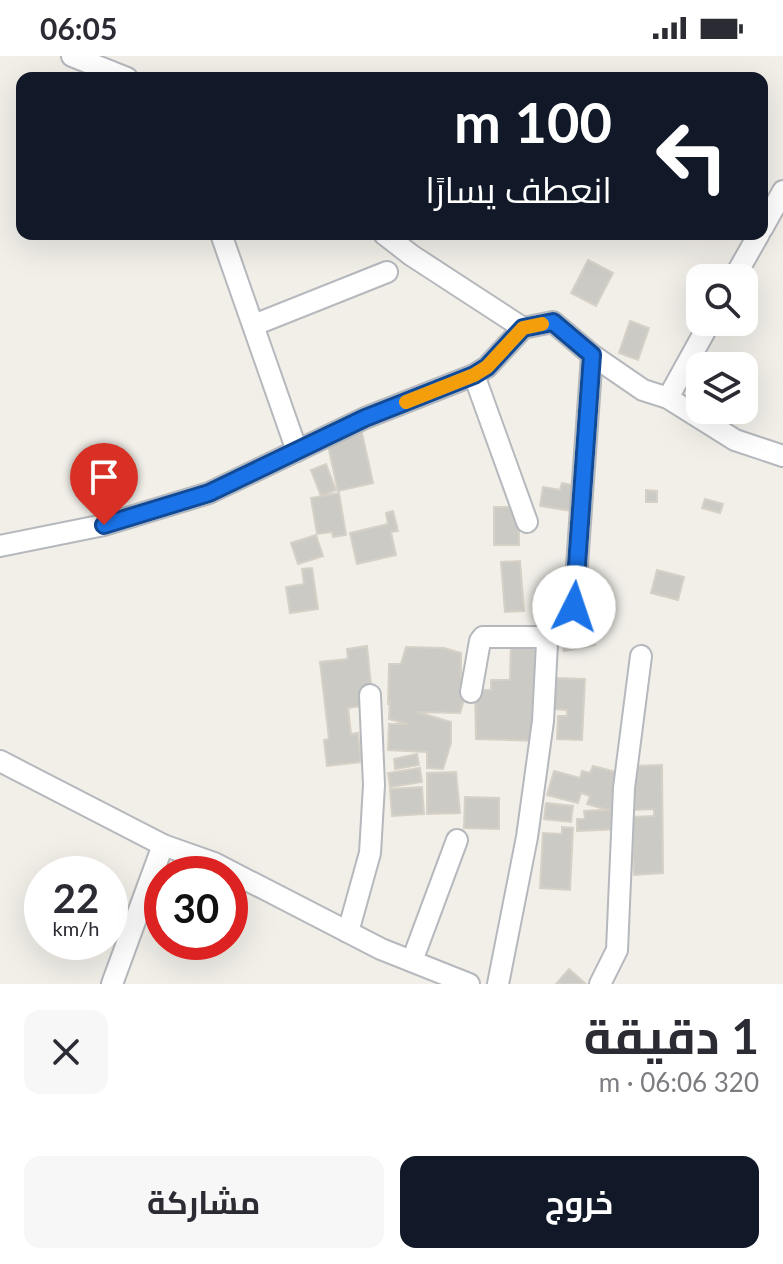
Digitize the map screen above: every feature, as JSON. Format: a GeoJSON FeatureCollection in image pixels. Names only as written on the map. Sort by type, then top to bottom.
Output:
{"type":"FeatureCollection","features":[{"type":"Feature","properties":{"kind":"street"},"geometry":{"type":"LineString","coordinates":[[72,56],[112,72]]}},
{"type":"Feature","properties":{"kind":"street"},"geometry":{"type":"LineString","coordinates":[[768,218],[783,191]]}},
{"type":"Feature","properties":{"kind":"street"},"geometry":{"type":"LineString","coordinates":[[223,240],[297,451]]}},
{"type":"Feature","properties":{"kind":"street"},"geometry":{"type":"LineString","coordinates":[[392,240],[523,328]]}},
{"type":"Feature","properties":{"kind":"street"},"geometry":{"type":"LineString","coordinates":[[742,264],[756,240]]}},
{"type":"Feature","properties":{"kind":"street"},"geometry":{"type":"LineString","coordinates":[[254,325],[387,272]]}},
{"type":"Feature","properties":{"kind":"street"},"geometry":{"type":"LineString","coordinates":[[0,546],[104,525],[209,493],[365,418],[474,375],[487,367],[523,328],[553,322],[592,355],[643,390],[668,398],[735,440],[783,456]]}},
{"type":"Feature","properties":{"kind":"street"},"geometry":{"type":"LineString","coordinates":[[668,398],[702,336]]}},
{"type":"Feature","properties":{"kind":"street"},"geometry":{"type":"LineString","coordinates":[[574,607],[592,355]]}},
{"type":"Feature","properties":{"kind":"street"},"geometry":{"type":"LineString","coordinates":[[474,375],[527,522]]}},
{"type":"Feature","properties":{"kind":"street"},"geometry":{"type":"LineString","coordinates":[[471,692],[483,637],[543,637],[547,643],[543,721],[527,837],[498,984]]}},
{"type":"Feature","properties":{"kind":"street"},"geometry":{"type":"LineString","coordinates":[[600,984],[617,950],[624,788],[641,656]]}},
{"type":"Feature","properties":{"kind":"street"},"geometry":{"type":"LineString","coordinates":[[348,932],[370,853],[374,785],[370,695]]}},
{"type":"Feature","properties":{"kind":"street"},"geometry":{"type":"LineString","coordinates":[[0,761],[163,845],[214,863],[381,949],[469,984]]}},
{"type":"Feature","properties":{"kind":"street"},"geometry":{"type":"LineString","coordinates":[[412,961],[457,840]]}},
{"type":"Feature","properties":{"kind":"street"},"geometry":{"type":"LineString","coordinates":[[112,984],[163,845]]}},
{"type":"Feature","properties":{"kind":"building"},"geometry":{"type":"Polygon","coordinates":[[[588,260],[613,273],[596,306],[571,293],[588,260]]]}},
{"type":"Feature","properties":{"kind":"building"},"geometry":{"type":"Polygon","coordinates":[[[630,321],[649,328],[638,360],[619,353],[630,321]]]}},
{"type":"Feature","properties":{"kind":"building"},"geometry":{"type":"Polygon","coordinates":[[[362,433],[373,483],[338,491],[327,441],[362,433]]]}},
{"type":"Feature","properties":{"kind":"building"},"geometry":{"type":"Polygon","coordinates":[[[326,464],[336,490],[321,496],[311,470],[326,464]]]}},
{"type":"Feature","properties":{"kind":"building"},"geometry":{"type":"Polygon","coordinates":[[[562,483],[582,487],[578,512],[540,506],[543,487],[560,490],[562,483]]]}},
{"type":"Feature","properties":{"kind":"building"},"geometry":{"type":"Polygon","coordinates":[[[646,490],[657,491],[657,502],[646,502],[646,490]]]}},
{"type":"Feature","properties":{"kind":"building"},"geometry":{"type":"Polygon","coordinates":[[[339,493],[346,535],[333,537],[332,532],[317,534],[311,498],[339,493]]]}},
{"type":"Feature","properties":{"kind":"building"},"geometry":{"type":"Polygon","coordinates":[[[705,499],[723,504],[720,513],[702,508],[705,499]]]}},
{"type":"Feature","properties":{"kind":"building"},"geometry":{"type":"Polygon","coordinates":[[[494,507],[519,507],[519,545],[494,545],[494,507]]]}},
{"type":"Feature","properties":{"kind":"building"},"geometry":{"type":"Polygon","coordinates":[[[393,511],[398,531],[391,532],[396,555],[357,564],[350,533],[388,524],[386,513],[393,511]]]}},
{"type":"Feature","properties":{"kind":"building"},"geometry":{"type":"Polygon","coordinates":[[[316,535],[323,556],[298,564],[291,543],[316,535]]]}},
{"type":"Feature","properties":{"kind":"building"},"geometry":{"type":"Polygon","coordinates":[[[520,561],[524,611],[505,612],[501,562],[520,561]]]}},
{"type":"Feature","properties":{"kind":"building"},"geometry":{"type":"Polygon","coordinates":[[[312,568],[318,609],[290,613],[286,587],[304,584],[302,569],[312,568]]]}},
{"type":"Feature","properties":{"kind":"building"},"geometry":{"type":"Polygon","coordinates":[[[657,570],[684,577],[678,600],[651,593],[657,570]]]}},
{"type":"Feature","properties":{"kind":"building"},"geometry":{"type":"Polygon","coordinates":[[[592,625],[595,645],[564,651],[560,629],[592,625]]]}},
{"type":"Feature","properties":{"kind":"building"},"geometry":{"type":"Polygon","coordinates":[[[511,642],[542,643],[537,741],[476,739],[475,690],[491,690],[491,680],[510,680],[511,642]]]}},
{"type":"Feature","properties":{"kind":"building"},"geometry":{"type":"Polygon","coordinates":[[[367,646],[373,704],[348,708],[351,734],[358,733],[361,762],[327,766],[324,740],[329,739],[320,662],[348,659],[347,649],[367,646]]]}},
{"type":"Feature","properties":{"kind":"building"},"geometry":{"type":"Polygon","coordinates":[[[406,647],[444,648],[461,653],[465,697],[460,713],[417,712],[451,722],[451,743],[443,769],[427,768],[427,752],[388,750],[389,724],[407,724],[389,719],[390,701],[388,705],[389,664],[401,664],[406,647]]]}},
{"type":"Feature","properties":{"kind":"building"},"geometry":{"type":"Polygon","coordinates":[[[556,678],[585,679],[582,740],[557,739],[558,716],[567,716],[567,710],[554,709],[556,678]]]}},
{"type":"Feature","properties":{"kind":"building"},"geometry":{"type":"Polygon","coordinates":[[[417,754],[419,765],[395,769],[394,759],[417,754]]]}},
{"type":"Feature","properties":{"kind":"building"},"geometry":{"type":"Polygon","coordinates":[[[662,765],[663,873],[634,875],[631,817],[654,816],[654,809],[635,810],[634,766],[662,765]]]}},
{"type":"Feature","properties":{"kind":"building"},"geometry":{"type":"Polygon","coordinates":[[[593,766],[624,774],[618,813],[587,804],[590,796],[581,793],[578,803],[547,795],[554,771],[580,778],[582,771],[590,773],[593,766]]]}},
{"type":"Feature","properties":{"kind":"building"},"geometry":{"type":"Polygon","coordinates":[[[420,768],[422,782],[390,787],[388,773],[420,768]]]}},
{"type":"Feature","properties":{"kind":"building"},"geometry":{"type":"Polygon","coordinates":[[[456,772],[460,813],[427,814],[427,773],[456,772]]]}},
{"type":"Feature","properties":{"kind":"building"},"geometry":{"type":"Polygon","coordinates":[[[422,787],[424,814],[392,816],[390,789],[422,787]]]}},
{"type":"Feature","properties":{"kind":"building"},"geometry":{"type":"Polygon","coordinates":[[[465,797],[499,798],[499,829],[464,828],[465,797]]]}},
{"type":"Feature","properties":{"kind":"building"},"geometry":{"type":"Polygon","coordinates":[[[546,803],[573,806],[571,822],[544,819],[546,803]]]}},
{"type":"Feature","properties":{"kind":"building"},"geometry":{"type":"Polygon","coordinates":[[[621,809],[622,829],[577,831],[577,819],[585,819],[584,811],[621,809]]]}},
{"type":"Feature","properties":{"kind":"building"},"geometry":{"type":"Polygon","coordinates":[[[562,827],[573,828],[570,890],[540,888],[543,833],[562,834],[562,827]]]}},
{"type":"Feature","properties":{"kind":"building"},"geometry":{"type":"Polygon","coordinates":[[[569,969],[586,984],[556,984],[569,969]]]}},
{"type":"Feature","properties":{"kind":"slow traffic"},"geometry":{"type":"LineString","coordinates":[[406,402],[474,375],[487,367],[523,328],[542,324]]}},
{"type":"Feature","properties":{"kind":"route"},"geometry":{"type":"LineString","coordinates":[[104,525],[209,493],[365,418],[474,375],[487,367],[523,328],[553,322],[570,333],[592,355],[574,607]]}}]}
